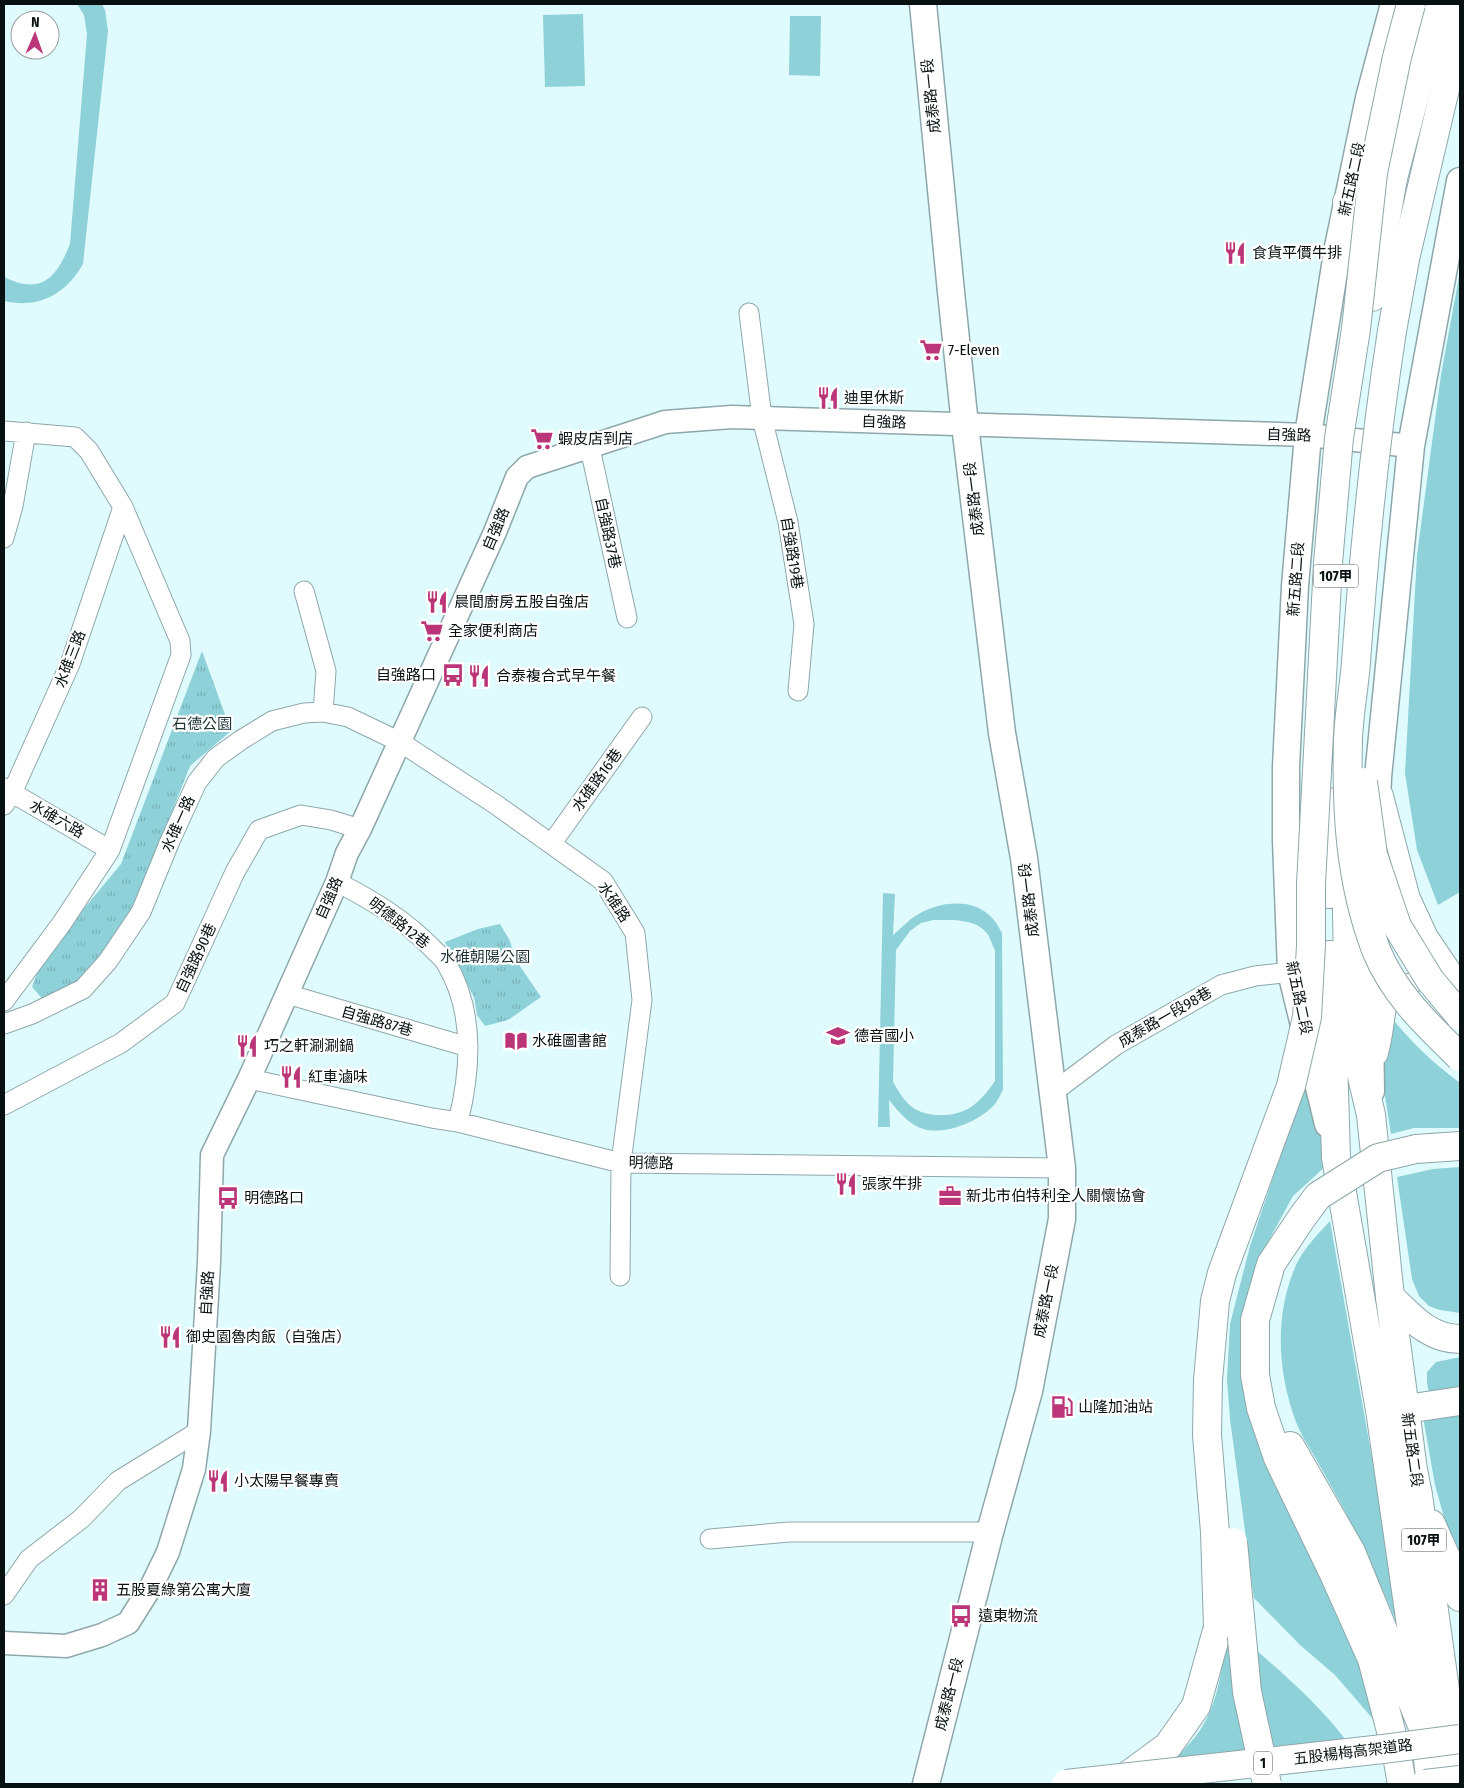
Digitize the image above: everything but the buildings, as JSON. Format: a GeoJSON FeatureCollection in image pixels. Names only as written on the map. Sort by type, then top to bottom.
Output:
{"type":"FeatureCollection","features":[{"type":"Feature","properties":{"kind":"main road","name":"成泰路一段"},"geometry":{"type":"LineString","coordinates":[[923,4],[965,425],[1002,732],[1024,858],[1062,1168],[1062,1219],[1029,1391],[990,1532],[926,1784]]}},
{"type":"Feature","properties":{"kind":"main road","name":"新五路二段"},"geometry":{"type":"LineString","coordinates":[[1394,4],[1369,98],[1347,202],[1308,435],[1295,586],[1286,767],[1286,840],[1291,972],[1336,1158],[1393,1410],[1413,1470],[1458,1784]]}},
{"type":"Feature","properties":{"kind":"main road"},"geometry":{"type":"LineString","coordinates":[[1116,1784],[1168,1746],[1196,1706],[1218,1628],[1215,1532],[1206,1435],[1208,1380],[1215,1301],[1222,1272],[1295,1070],[1307,1017],[1328,562],[1340,438],[1356,329],[1373,174],[1397,57],[1411,4]]}},
{"type":"Feature","properties":{"kind":"main road"},"geometry":{"type":"LineString","coordinates":[[1356,329],[1386,176],[1427,4]]}},
{"type":"Feature","properties":{"kind":"main road","name":"新五路二段"},"geometry":{"type":"LineString","coordinates":[[1371,1115],[1356,1051],[1348,963],[1345,833],[1356,578],[1359,440],[1378,253],[1393,178],[1439,4]]}},
{"type":"Feature","properties":{"kind":"main road","name":"新五路二段"},"geometry":{"type":"LineString","coordinates":[[1336,1158],[1327,832],[1336,577],[1359,440],[1396,257],[1437,79],[1458,4]]}},
{"type":"Feature","properties":{"kind":"main road"},"geometry":{"type":"LineString","coordinates":[[1460,25],[1405,259],[1392,331],[1376,441],[1348,738],[1348,814],[1352,863],[1364,914],[1377,951],[1399,993],[1432,1030],[1460,1057]]}},
{"type":"Feature","properties":{"kind":"main road"},"geometry":{"type":"LineString","coordinates":[[1347,202],[1430,37]]}},
{"type":"Feature","properties":{"kind":"main road"},"geometry":{"type":"LineString","coordinates":[[1392,331],[1429,191],[1460,90]]}},
{"type":"Feature","properties":{"kind":"main road","name":"新五路二段"},"geometry":{"type":"LineString","coordinates":[[1431,1784],[1413,1639],[1393,1410],[1390,1296],[1371,1115],[1369,973],[1378,777],[1411,446],[1460,181]]}},
{"type":"Feature","properties":{"kind":"main road"},"geometry":{"type":"LineString","coordinates":[[1356,664],[1360,763],[1373,854],[1397,926],[1430,980],[1460,1016]]}},
{"type":"Feature","properties":{"kind":"main road"},"geometry":{"type":"LineString","coordinates":[[1267,1784],[1247,1692],[1221,1390],[1227,1297],[1236,1263],[1298,1091],[1315,1019],[1311,946]]}},
{"type":"Feature","properties":{"kind":"main road"},"geometry":{"type":"LineString","coordinates":[[1402,1784],[1396,1750],[1372,1659],[1334,1574],[1278,1458],[1261,1408],[1255,1375],[1255,1320],[1271,1264],[1302,1216],[1318,1196],[1378,1158],[1416,1149],[1460,1146]]}},
{"type":"Feature","properties":{"kind":"main road"},"geometry":{"type":"LineString","coordinates":[[1264,1286],[1266,1354],[1270,1394],[1282,1432],[1351,1552],[1424,1730]]}},
{"type":"Feature","properties":{"kind":"main road"},"geometry":{"type":"LineString","coordinates":[[1390,1296],[1421,1326],[1448,1339],[1460,1339]]}},
{"type":"Feature","properties":{"kind":"main road"},"geometry":{"type":"LineString","coordinates":[[1393,1410],[1460,1401]]}},
{"type":"Feature","properties":{"kind":"main road"},"geometry":{"type":"LineString","coordinates":[[1418,1495],[1454,1575],[1460,1597]]}},
{"type":"Feature","properties":{"kind":"main road","name":"五股楊梅高架道路"},"geometry":{"type":"LineString","coordinates":[[1066,1784],[1460,1739]]}},
{"type":"Feature","properties":{"kind":"main road"},"geometry":{"type":"LineString","coordinates":[[1426,1784],[1460,1780]]}},
{"type":"Feature","properties":{"kind":"street","name":"自強路19巷"},"geometry":{"type":"LineString","coordinates":[[749,313],[762,418],[788,522],[804,624],[798,691]]}},
{"type":"Feature","properties":{"kind":"street","name":"自強路"},"geometry":{"type":"LineString","coordinates":[[4,1644],[66,1646],[102,1635],[128,1623],[152,1585],[168,1552],[194,1469],[199,1431],[208,1272],[212,1155],[249,1079],[337,882],[347,853],[360,829],[495,532],[517,477],[527,467],[665,422],[732,417],[1308,435],[1411,446]]}},
{"type":"Feature","properties":{"kind":"street"},"geometry":{"type":"LineString","coordinates":[[4,431],[75,437],[89,451],[123,507],[180,641],[181,655],[110,850],[62,923],[4,1001]]}},
{"type":"Feature","properties":{"kind":"street"},"geometry":{"type":"LineString","coordinates":[[4,538],[13,506],[26,432]]}},
{"type":"Feature","properties":{"kind":"street","name":"自強路37巷"},"geometry":{"type":"LineString","coordinates":[[590,448],[627,618]]}},
{"type":"Feature","properties":{"kind":"street","name":"水碓三路"},"geometry":{"type":"LineString","coordinates":[[6,795],[70,664],[123,507]]}},
{"type":"Feature","properties":{"kind":"street"},"geometry":{"type":"LineString","coordinates":[[304,591],[326,671],[323,712]]}},
{"type":"Feature","properties":{"kind":"street","name":"水碓一路"},"geometry":{"type":"LineString","coordinates":[[4,1024],[32,1014],[84,989],[108,961],[141,912],[170,841],[198,782],[216,758],[272,722],[304,713],[323,712],[348,717],[400,742]]}},
{"type":"Feature","properties":{"kind":"street","name":"水碓路16巷"},"geometry":{"type":"LineString","coordinates":[[552,843],[642,717]]}},
{"type":"Feature","properties":{"kind":"street","name":"水碓路"},"geometry":{"type":"LineString","coordinates":[[400,742],[496,804],[603,881],[635,933],[642,1000],[621,1163],[620,1276]]}},
{"type":"Feature","properties":{"kind":"street"},"geometry":{"type":"LineString","coordinates":[[1378,777],[1410,897],[1428,936],[1459,982]]}},
{"type":"Feature","properties":{"kind":"street","name":"水碓六路"},"geometry":{"type":"LineString","coordinates":[[6,795],[110,850]]}},
{"type":"Feature","properties":{"kind":"street","name":"自強路90巷"},"geometry":{"type":"LineString","coordinates":[[4,1105],[121,1043],[175,1003],[235,872],[258,830],[301,815],[331,820],[360,829]]}},
{"type":"Feature","properties":{"kind":"street","name":"明德路12巷"},"geometry":{"type":"LineString","coordinates":[[337,882],[370,899],[400,920],[422,938],[445,962],[458,989],[466,1020],[468,1048],[467,1081],[458,1122]]}},
{"type":"Feature","properties":{"kind":"street","name":"成泰路一段98巷"},"geometry":{"type":"LineString","coordinates":[[1052,1093],[1116,1045],[1221,985],[1255,976],[1291,972]]}},
{"type":"Feature","properties":{"kind":"street"},"geometry":{"type":"LineString","coordinates":[[1371,1078],[1382,1040],[1385,1010],[1388,1000],[1396,989],[1417,979],[1440,976],[1459,982]]}},
{"type":"Feature","properties":{"kind":"street","name":"自強路87巷"},"geometry":{"type":"LineString","coordinates":[[286,994],[468,1048]]}},
{"type":"Feature","properties":{"kind":"street","name":"明德路"},"geometry":{"type":"LineString","coordinates":[[249,1079],[458,1122],[621,1163],[1062,1168]]}},
{"type":"Feature","properties":{"kind":"street"},"geometry":{"type":"LineString","coordinates":[[4,1595],[29,1559],[81,1519],[118,1480],[199,1431]]}},
{"type":"Feature","properties":{"kind":"street"},"geometry":{"type":"LineString","coordinates":[[710,1539],[789,1532],[990,1532]]}},
{"type":"Feature","properties":{"kind":"green space"},"geometry":{"type":"Polygon","coordinates":[[[77,4],[102,4],[105,10],[108,31],[83,264],[68,284],[50,297],[29,303],[4,301],[4,277],[28,284],[37,284],[46,280],[53,275],[59,266],[70,244],[87,34],[84,15],[77,4]]]}},
{"type":"Feature","properties":{"kind":"green space"},"geometry":{"type":"Polygon","coordinates":[[[583,14],[585,86],[545,87],[543,15],[583,14]]]}},
{"type":"Feature","properties":{"kind":"green space"},"geometry":{"type":"Polygon","coordinates":[[[790,16],[821,16],[820,76],[789,75],[790,16]]]}},
{"type":"Feature","properties":{"kind":"green space"},"geometry":{"type":"Polygon","coordinates":[[[1460,271],[1460,892],[1438,905],[1417,850],[1405,773],[1417,555],[1441,375],[1460,271]]]}},
{"type":"Feature","properties":{"kind":"green space","name":"石德公園"},"geometry":{"type":"Polygon","coordinates":[[[202,651],[231,731],[190,766],[137,901],[103,955],[75,986],[48,1005],[32,987],[42,959],[121,864],[202,651]]]}},
{"type":"Feature","properties":{"kind":"green space"},"geometry":{"type":"Polygon","coordinates":[[[883,893],[895,894],[893,935],[911,919],[930,908],[953,904],[975,906],[985,911],[993,919],[1002,933],[1003,1090],[995,1104],[980,1117],[959,1126],[937,1131],[927,1130],[914,1125],[889,1100],[890,1127],[878,1127],[883,893]],[[933,920],[921,923],[910,931],[896,950],[893,1082],[911,1107],[928,1114],[943,1115],[958,1113],[971,1107],[995,1081],[995,950],[987,934],[981,927],[975,924],[961,921],[933,920]]]}},
{"type":"Feature","properties":{"kind":"green space","name":"水碓朝陽公園"},"geometry":{"type":"Polygon","coordinates":[[[500,924],[510,941],[515,959],[541,997],[508,1020],[485,1026],[477,1015],[474,997],[445,942],[478,929],[500,924]]]}},
{"type":"Feature","properties":{"kind":"green space"},"geometry":{"type":"Polygon","coordinates":[[[1376,997],[1415,1044],[1460,1083],[1460,1128],[1414,1128],[1391,1134],[1384,1090],[1376,997]]]}},
{"type":"Feature","properties":{"kind":"green space"},"geometry":{"type":"Polygon","coordinates":[[[1307,1077],[1327,1165],[1293,1196],[1257,1265],[1259,1443],[1274,1482],[1347,1629],[1379,1726],[1335,1675],[1300,1645],[1254,1598],[1230,1419],[1227,1379],[1230,1324],[1250,1246],[1307,1077]]]}},
{"type":"Feature","properties":{"kind":"green space"},"geometry":{"type":"Polygon","coordinates":[[[1460,1167],[1460,1313],[1429,1306],[1419,1296],[1412,1279],[1397,1177],[1433,1169],[1460,1167]]]}},
{"type":"Feature","properties":{"kind":"green space"},"geometry":{"type":"Polygon","coordinates":[[[1330,1221],[1404,1639],[1355,1530],[1298,1427],[1285,1383],[1281,1342],[1284,1302],[1297,1263],[1312,1241],[1330,1221]]]}},
{"type":"Feature","properties":{"kind":"green space"},"geometry":{"type":"Polygon","coordinates":[[[1460,1357],[1460,1388],[1429,1393],[1427,1372],[1436,1362],[1460,1357]]]}},
{"type":"Feature","properties":{"kind":"green space"},"geometry":{"type":"Polygon","coordinates":[[[1460,1413],[1460,1574],[1435,1485],[1423,1417],[1460,1413]]]}},
{"type":"Feature","properties":{"kind":"green space"},"geometry":{"type":"Polygon","coordinates":[[[1227,1625],[1306,1695],[1348,1743],[1170,1765],[1196,1736],[1210,1710],[1219,1683],[1227,1625]]]}},
{"type":"Feature","properties":{"kind":"place","name":"食貨平價牛排"},"geometry":{"type":"Point","coordinates":[1235,253]}},
{"type":"Feature","properties":{"kind":"place","name":"7-Eleven"},"geometry":{"type":"Point","coordinates":[931,350]}},
{"type":"Feature","properties":{"kind":"place","name":"迪里休斯"},"geometry":{"type":"Point","coordinates":[828,398]}},
{"type":"Feature","properties":{"kind":"place","name":"蝦皮店到店"},"geometry":{"type":"Point","coordinates":[542,439]}},
{"type":"Feature","properties":{"kind":"place","name":"晨間廚房五股自強店"},"geometry":{"type":"Point","coordinates":[437,602]}},
{"type":"Feature","properties":{"kind":"place","name":"全家便利商店"},"geometry":{"type":"Point","coordinates":[432,631]}},
{"type":"Feature","properties":{"kind":"place","name":"自強路口"},"geometry":{"type":"Point","coordinates":[453,675]}},
{"type":"Feature","properties":{"kind":"place","name":"合泰複合式早午餐"},"geometry":{"type":"Point","coordinates":[479,676]}},
{"type":"Feature","properties":{"kind":"place","name":"德音國小"},"geometry":{"type":"Point","coordinates":[838,1036]}},
{"type":"Feature","properties":{"kind":"place","name":"水碓圖書館"},"geometry":{"type":"Point","coordinates":[516,1041]}},
{"type":"Feature","properties":{"kind":"place","name":"巧之軒涮涮鍋"},"geometry":{"type":"Point","coordinates":[247,1046]}},
{"type":"Feature","properties":{"kind":"place","name":"紅車滷味"},"geometry":{"type":"Point","coordinates":[291,1077]}},
{"type":"Feature","properties":{"kind":"place","name":"張家牛排"},"geometry":{"type":"Point","coordinates":[846,1184]}},
{"type":"Feature","properties":{"kind":"place","name":"新北市伯特利全人關懷協會"},"geometry":{"type":"Point","coordinates":[950,1196]}},
{"type":"Feature","properties":{"kind":"place","name":"明德路口"},"geometry":{"type":"Point","coordinates":[228,1198]}},
{"type":"Feature","properties":{"kind":"place","name":"御史園魯肉飯（自強店）"},"geometry":{"type":"Point","coordinates":[170,1337]}},
{"type":"Feature","properties":{"kind":"place","name":"山隆加油站"},"geometry":{"type":"Point","coordinates":[1062,1407]}},
{"type":"Feature","properties":{"kind":"place","name":"小太陽早餐專賣"},"geometry":{"type":"Point","coordinates":[218,1481]}},
{"type":"Feature","properties":{"kind":"place","name":"五股夏綠第公寓大廈"},"geometry":{"type":"Point","coordinates":[100,1590]}},
{"type":"Feature","properties":{"kind":"place","name":"遠東物流"},"geometry":{"type":"Point","coordinates":[961,1616]}}]}
